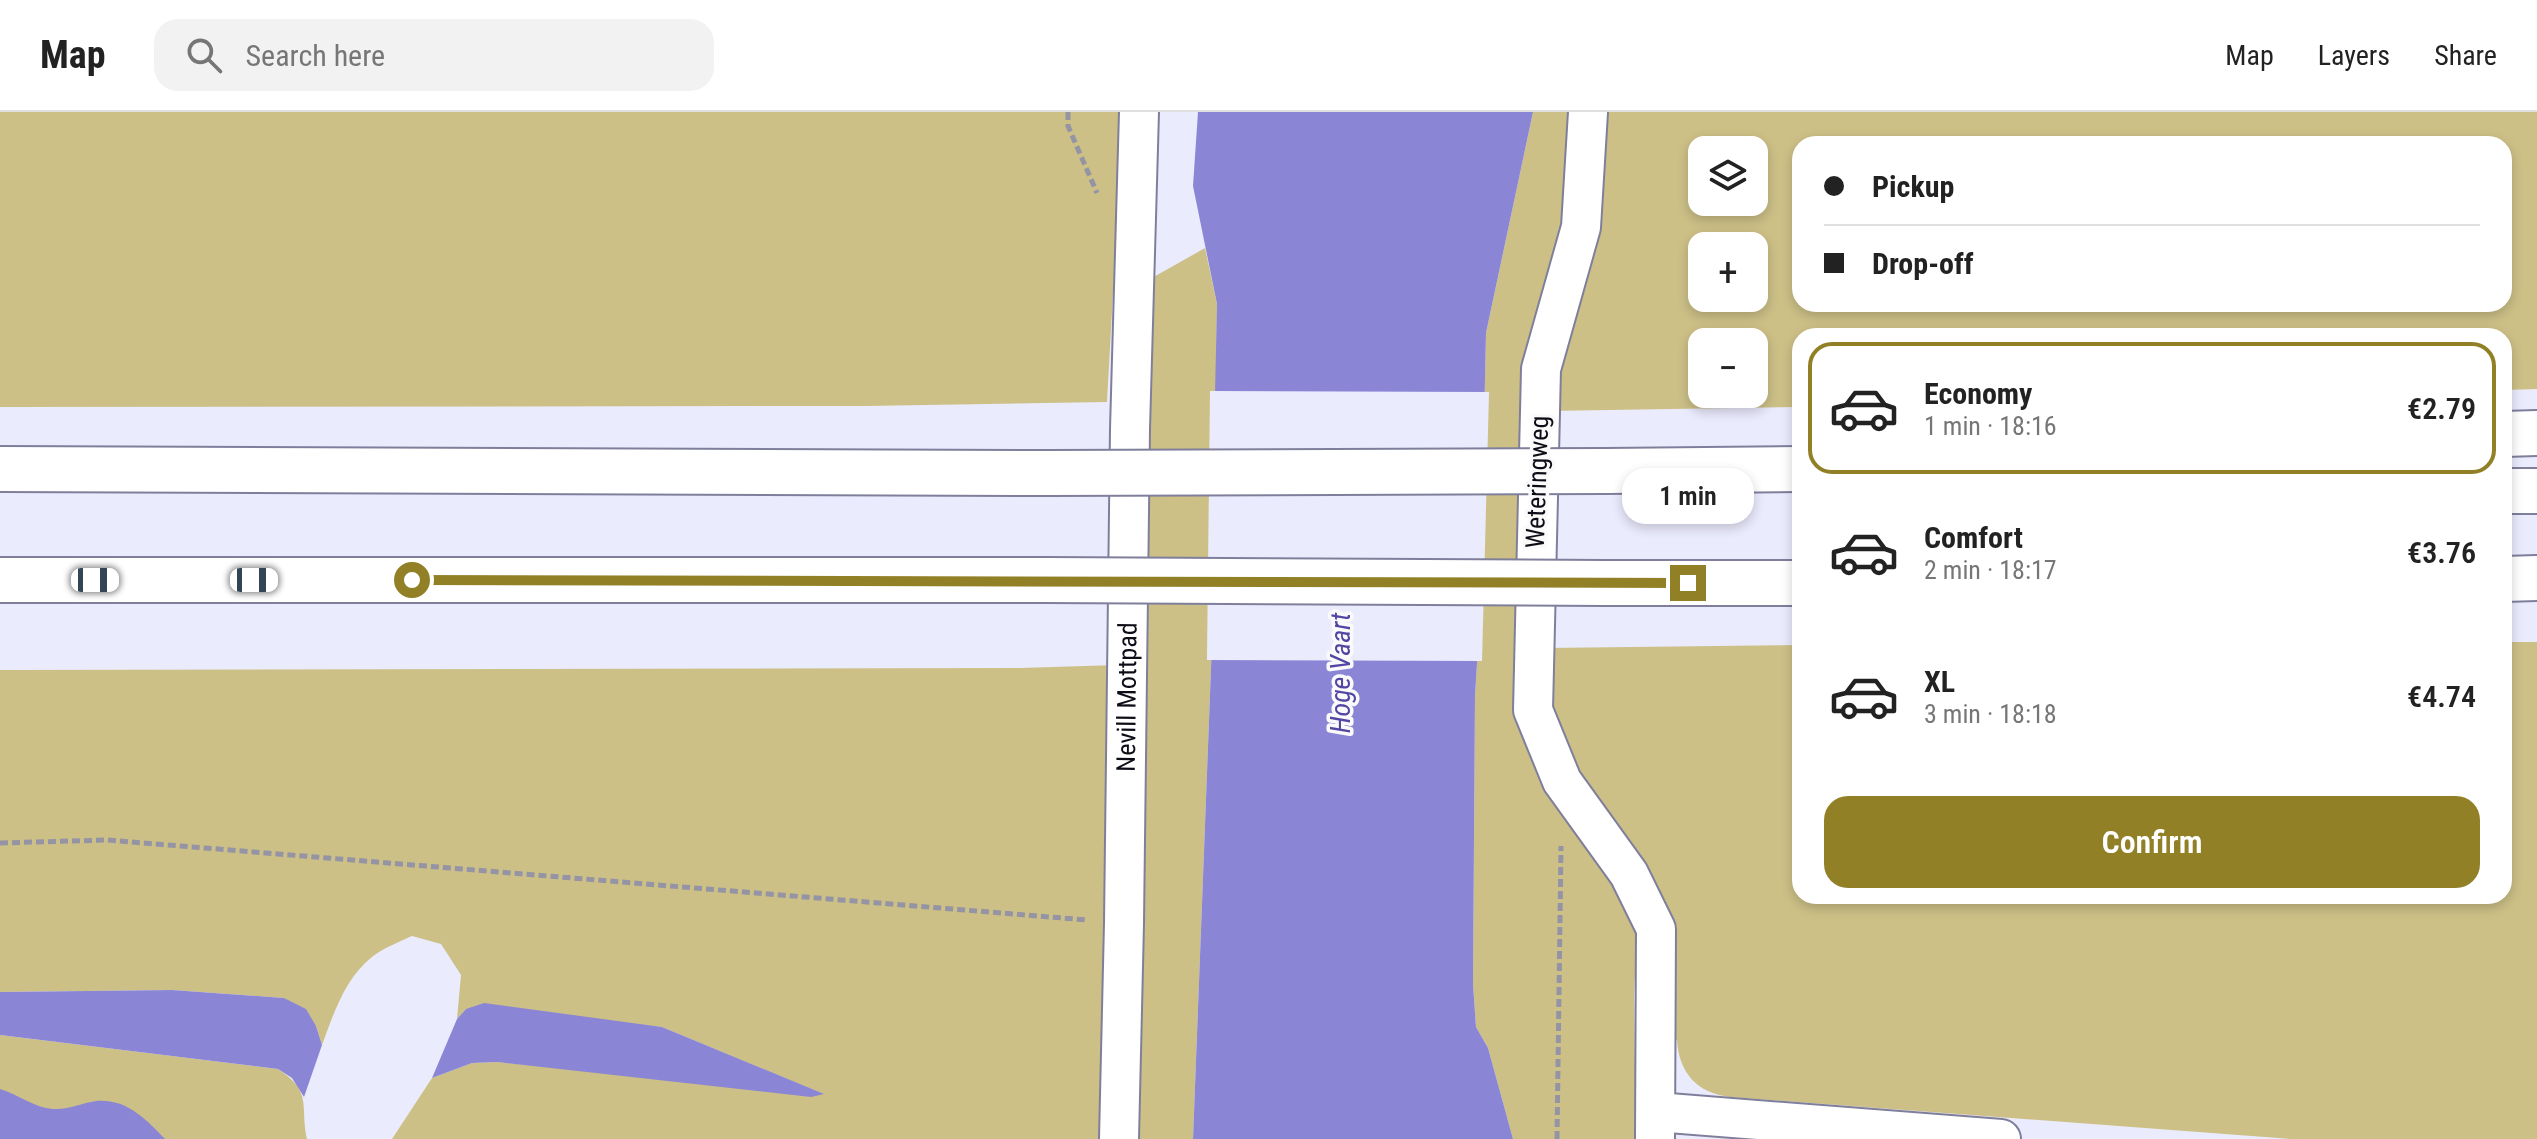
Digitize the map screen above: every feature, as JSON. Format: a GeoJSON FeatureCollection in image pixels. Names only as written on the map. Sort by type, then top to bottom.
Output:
{"type":"FeatureCollection","features":[{"type":"Feature","properties":{"kind":"highway"},"geometry":{"type":"LineString","coordinates":[[2512,434],[2537,433]]}},
{"type":"Feature","properties":{"kind":"highway"},"geometry":{"type":"LineString","coordinates":[[0,469],[1048,473],[1792,469]]}},
{"type":"Feature","properties":{"kind":"highway"},"geometry":{"type":"LineString","coordinates":[[2512,491],[2537,491]]}},
{"type":"Feature","properties":{"kind":"highway"},"geometry":{"type":"LineString","coordinates":[[2512,579],[2537,578]]}},
{"type":"Feature","properties":{"kind":"highway"},"geometry":{"type":"LineString","coordinates":[[0,580],[1792,583]]}},
{"type":"Feature","properties":{"kind":"street","name":"Nevill Mottpad"},"geometry":{"type":"LineString","coordinates":[[1119,1139],[1130,429],[1139,112]]}},
{"type":"Feature","properties":{"kind":"street","name":"Weteringweg"},"geometry":{"type":"LineString","coordinates":[[1588,112],[1581,227],[1541,369],[1533,710],[1562,781],[1629,874],[1656,929],[1656,1126]]}},
{"type":"Feature","properties":{"kind":"street"},"geometry":{"type":"LineString","coordinates":[[1656,1126],[2001,1139]]}},
{"type":"Feature","properties":{"kind":"path"},"geometry":{"type":"LineString","coordinates":[[0,843],[107,840],[1124,923]]}},
{"type":"Feature","properties":{"kind":"path"},"geometry":{"type":"LineString","coordinates":[[1557,1139],[1561,843]]}},
{"type":"Feature","properties":{"kind":"shaded area"},"geometry":{"type":"Polygon","coordinates":[[[0,112],[1123,112],[1107,402],[866,406],[0,407],[0,112]]]}},
{"type":"Feature","properties":{"kind":"shaded area"},"geometry":{"type":"Polygon","coordinates":[[[1533,112],[1578,112],[1524,727],[1638,917],[1634,995],[1636,1139],[1513,1139],[1488,1048],[1476,1027],[1473,984],[1475,696],[1480,615],[1486,333],[1533,112]]]}},
{"type":"Feature","properties":{"kind":"shaded area"},"geometry":{"type":"Polygon","coordinates":[[[1598,112],[2537,112],[2537,389],[2512,390],[2512,328],[1792,328],[1792,407],[1768,408],[1768,328],[1688,328],[1688,408],[1737,408],[1548,411],[1598,112]]]}},
{"type":"Feature","properties":{"kind":"shaded area"},"geometry":{"type":"Polygon","coordinates":[[[1205,248],[1217,304],[1213,616],[1193,1139],[1134,1139],[1143,283],[1205,248]]]}},
{"type":"Feature","properties":{"kind":"shaded area"},"geometry":{"type":"Polygon","coordinates":[[[2512,642],[2537,642],[2537,1139],[2291,1139],[1730,1097],[1708,1091],[1686,1071],[1677,1040],[1672,1038],[1673,962],[1551,732],[1544,648],[1792,645],[1792,904],[2512,904],[2512,642]]]}},
{"type":"Feature","properties":{"kind":"shaded area"},"geometry":{"type":"Polygon","coordinates":[[[1117,665],[1108,1139],[392,1139],[432,1078],[472,1063],[497,1062],[823,1094],[662,1027],[466,1009],[457,1019],[461,975],[441,944],[412,936],[376,954],[354,975],[322,1045],[316,1026],[284,998],[172,990],[0,992],[0,670],[1020,668],[1117,665]]]}},
{"type":"Feature","properties":{"kind":"shaded area"},"geometry":{"type":"Polygon","coordinates":[[[0,1035],[278,1069],[301,1092],[307,1139],[0,1139],[0,1035]]]}},
{"type":"Feature","properties":{"kind":"water","name":"Hoge Vaart"},"geometry":{"type":"Polygon","coordinates":[[[1198,112],[1533,112],[1486,333],[1480,615],[1475,696],[1473,984],[1476,1027],[1488,1048],[1513,1139],[1193,1139],[1213,616],[1217,304],[1193,186],[1198,112]]]}},
{"type":"Feature","properties":{"kind":"water"},"geometry":{"type":"Polygon","coordinates":[[[172,990],[284,998],[306,1009],[322,1045],[304,1097],[292,1078],[278,1069],[0,1035],[0,992],[172,990]]]}},
{"type":"Feature","properties":{"kind":"water"},"geometry":{"type":"Polygon","coordinates":[[[484,1003],[662,1027],[824,1094],[811,1097],[497,1062],[472,1063],[432,1078],[457,1019],[466,1009],[484,1003]]]}},
{"type":"Feature","properties":{"kind":"water"},"geometry":{"type":"Polygon","coordinates":[[[0,1089],[53,1109],[96,1101],[117,1103],[143,1117],[165,1139],[0,1139],[0,1089]]]}},
{"type":"Feature","properties":{"kind":"pier"},"geometry":{"type":"Polygon","coordinates":[[[1210,391],[1489,392],[1482,661],[1207,660],[1210,391]]]}},
{"type":"Feature","properties":{"kind":"route"},"geometry":{"type":"LineString","coordinates":[[412,580],[1688,583]]}}]}
